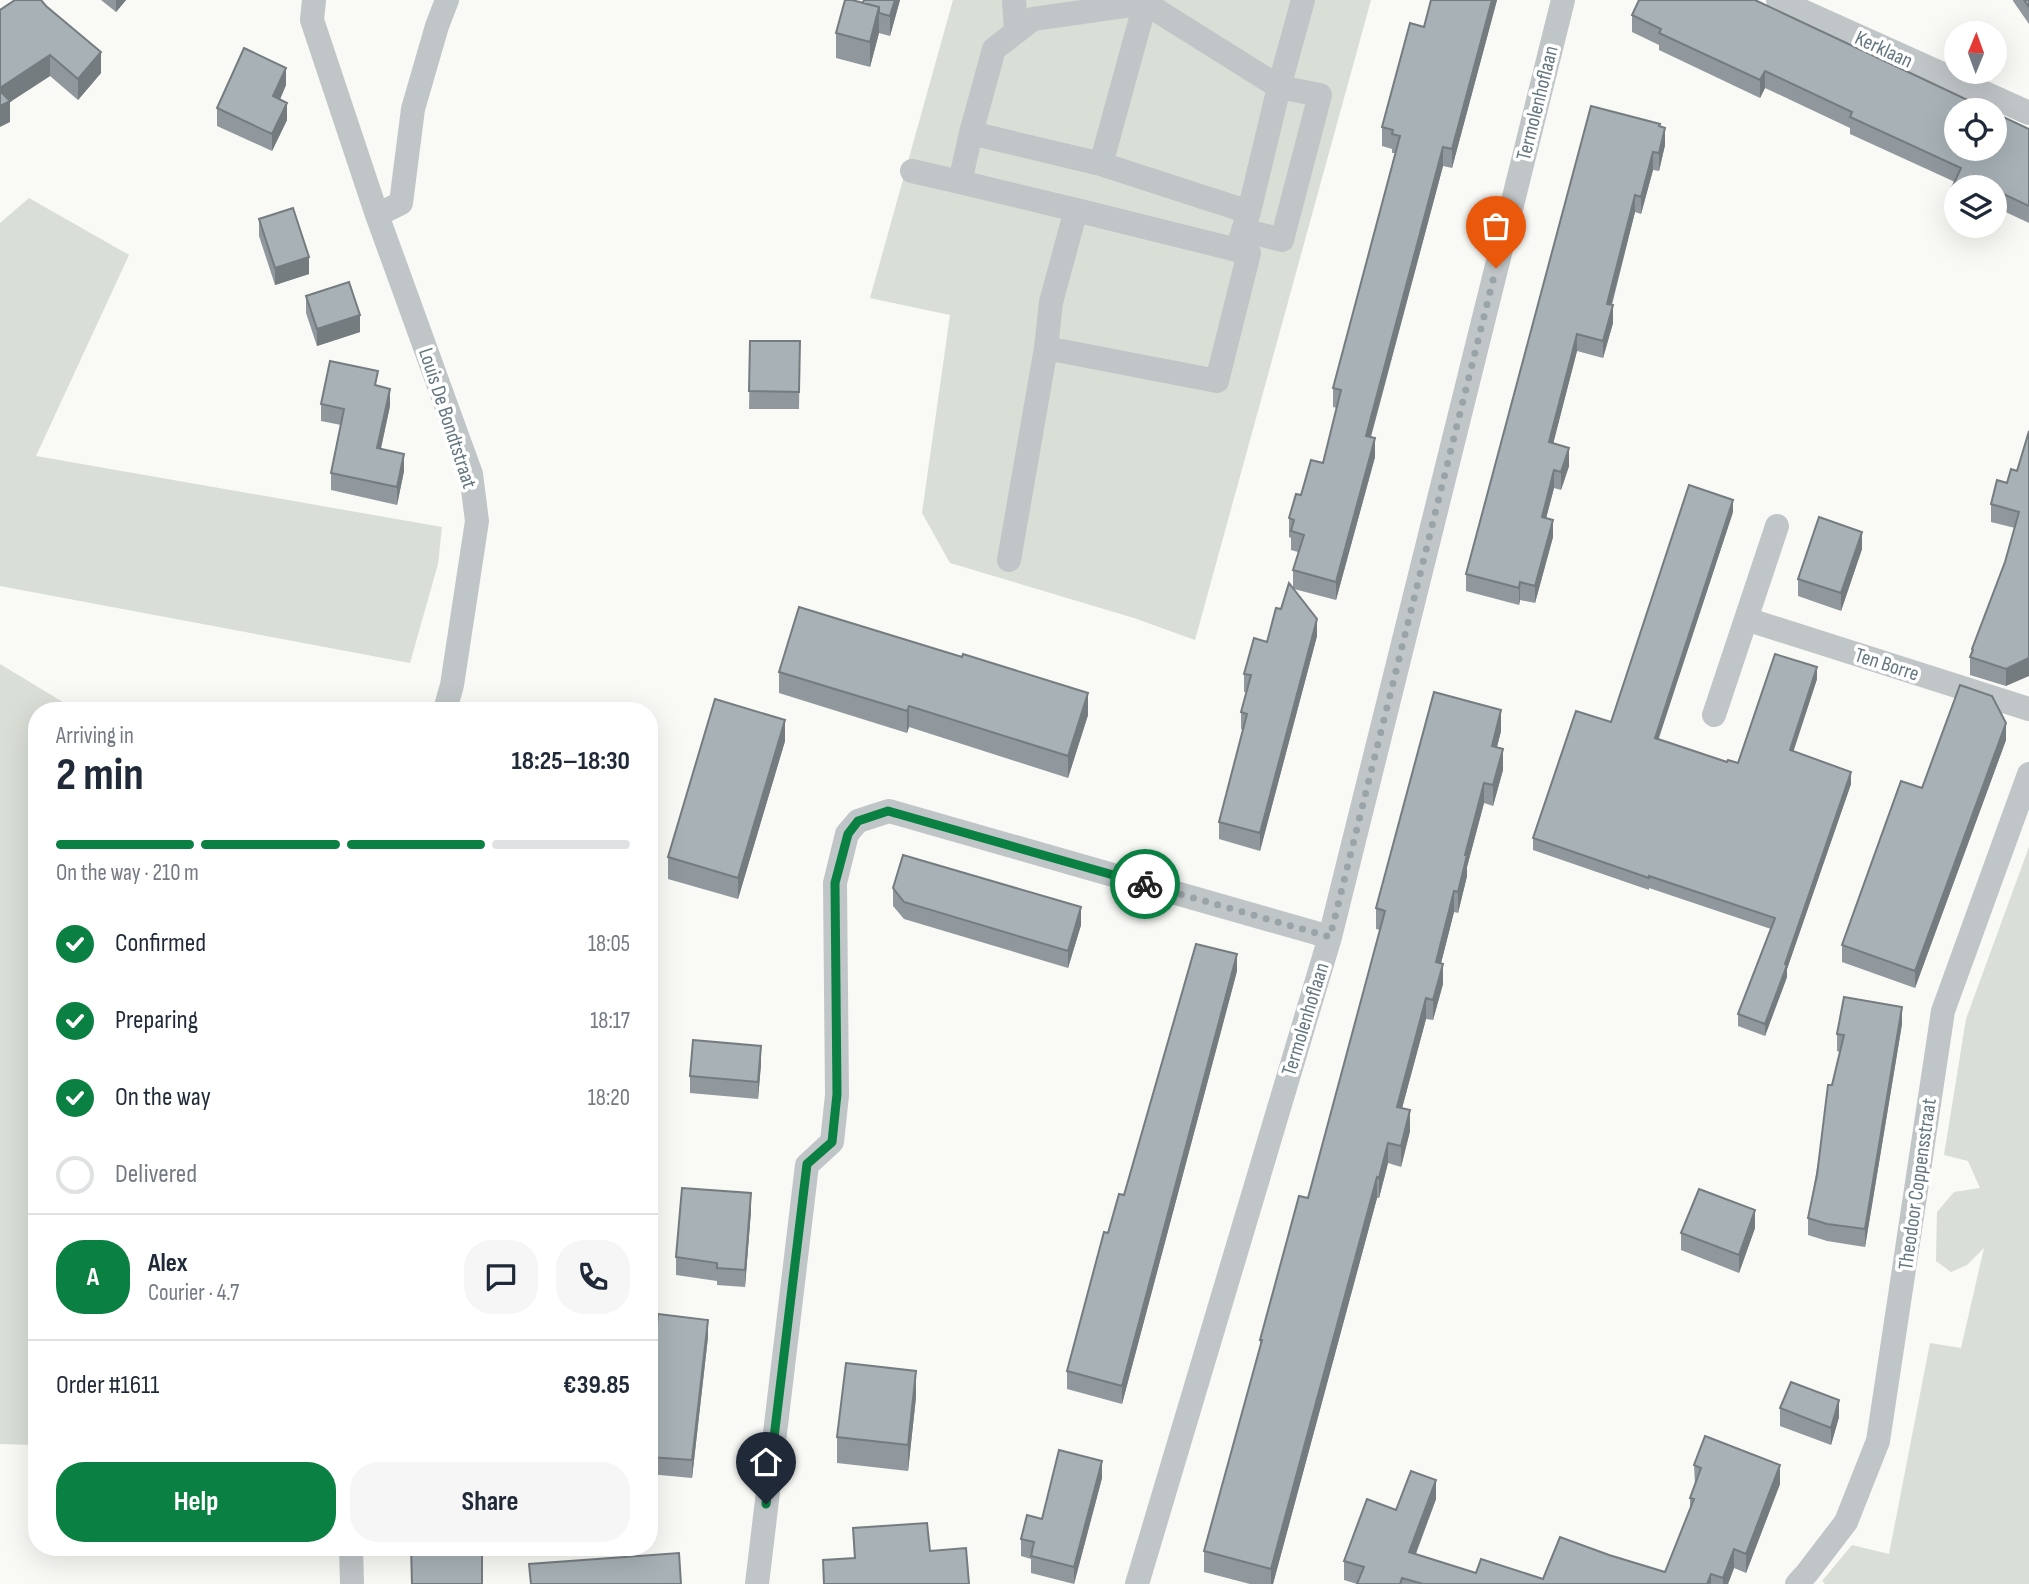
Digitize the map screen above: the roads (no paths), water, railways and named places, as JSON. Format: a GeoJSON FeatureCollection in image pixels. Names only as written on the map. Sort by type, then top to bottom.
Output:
{"type":"FeatureCollection","features":[{"type":"Feature","properties":{"kind":"street","name":"Louis De Bondtstraat"},"geometry":{"type":"LineString","coordinates":[[314,0],[313,20],[377,215],[471,474],[477,521],[447,702]]}},
{"type":"Feature","properties":{"kind":"street"},"geometry":{"type":"LineString","coordinates":[[377,215],[401,203],[413,109],[447,0]]}},
{"type":"Feature","properties":{"kind":"street"},"geometry":{"type":"LineString","coordinates":[[1014,0],[1016,32]]}},
{"type":"Feature","properties":{"kind":"street"},"geometry":{"type":"LineString","coordinates":[[1045,348],[1217,381],[1249,253],[1243,231],[1303,0]]}},
{"type":"Feature","properties":{"kind":"street","name":"Termolenhoflaan"},"geometry":{"type":"LineString","coordinates":[[1137,1584],[1330,937],[1563,0]]}},
{"type":"Feature","properties":{"kind":"street","name":"Kerklaan"},"geometry":{"type":"LineString","coordinates":[[1779,0],[2029,113]]}},
{"type":"Feature","properties":{"kind":"street"},"geometry":{"type":"LineString","coordinates":[[1101,163],[1145,2]]}},
{"type":"Feature","properties":{"kind":"street"},"geometry":{"type":"LineString","coordinates":[[912,171],[1076,210],[1243,231],[1282,240],[1320,95],[1279,87],[1145,2],[1033,19],[994,49],[960,182]]}},
{"type":"Feature","properties":{"kind":"street"},"geometry":{"type":"LineString","coordinates":[[971,133],[1101,163],[1243,231]]}},
{"type":"Feature","properties":{"kind":"street"},"geometry":{"type":"LineString","coordinates":[[1009,560],[1051,302],[1076,210]]}},
{"type":"Feature","properties":{"kind":"street"},"geometry":{"type":"LineString","coordinates":[[1714,715],[1777,526]]}},
{"type":"Feature","properties":{"kind":"street","name":"Ten Borre"},"geometry":{"type":"LineString","coordinates":[[1746,619],[2029,709]]}},
{"type":"Feature","properties":{"kind":"street","name":"Theodoor Coppensstraat"},"geometry":{"type":"LineString","coordinates":[[1797,1584],[1846,1522],[1878,1441],[1942,1011],[2029,774]]}},
{"type":"Feature","properties":{"kind":"street"},"geometry":{"type":"LineString","coordinates":[[757,1584],[807,1164],[832,1142],[837,1094],[835,883],[848,834],[858,821],[888,811],[1330,937]]}},
{"type":"Feature","properties":{"kind":"street"},"geometry":{"type":"LineString","coordinates":[[352,1556],[352,1584]]}}]}
